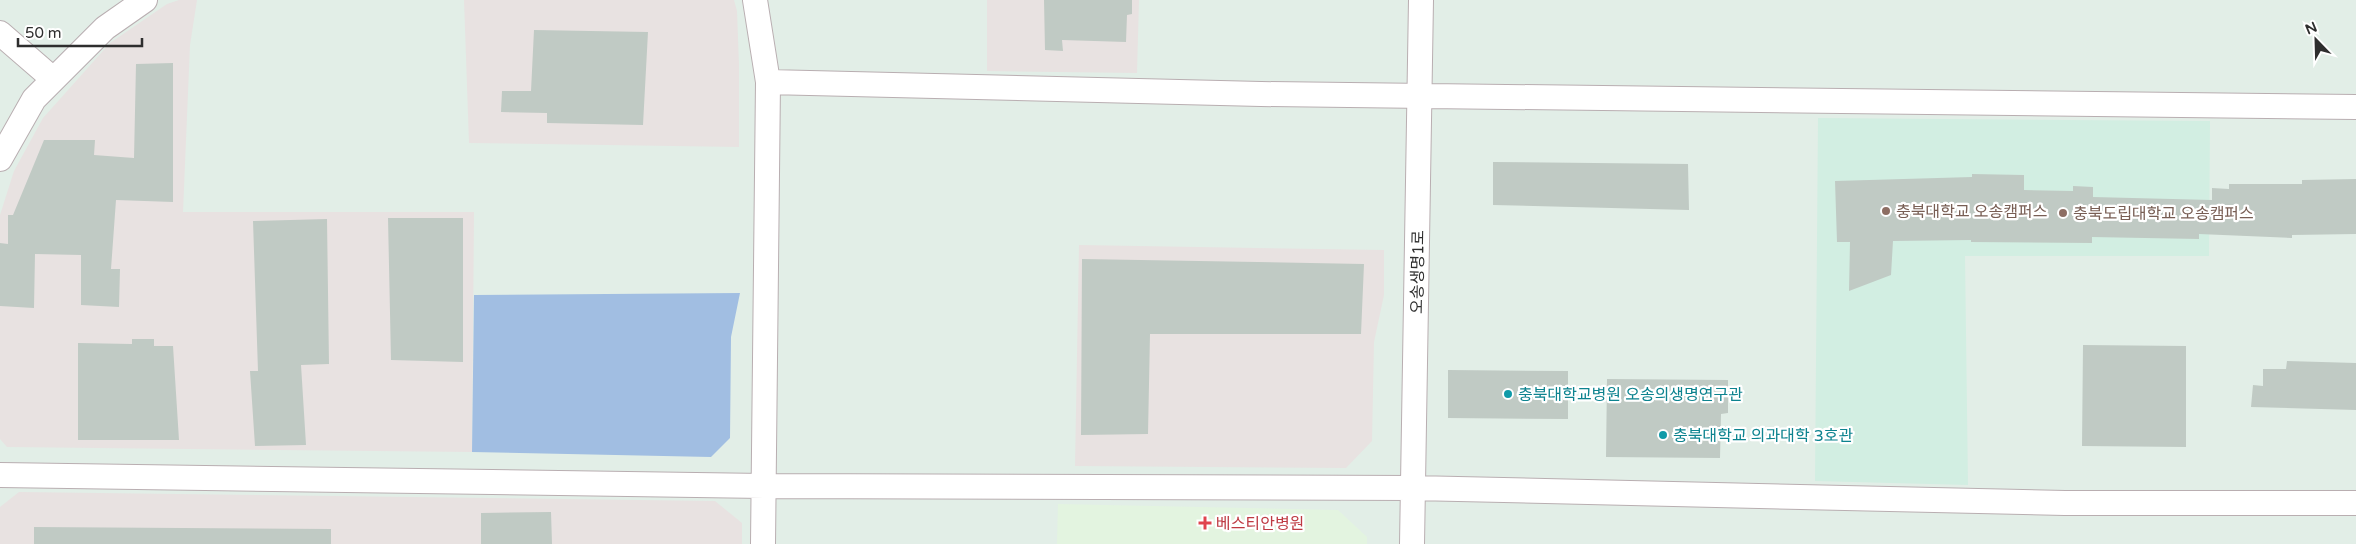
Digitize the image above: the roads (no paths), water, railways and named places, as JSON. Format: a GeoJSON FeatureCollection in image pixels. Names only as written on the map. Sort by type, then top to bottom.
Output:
{"type":"FeatureCollection","features":[{"type":"Feature","properties":{"kind":"street"},"geometry":{"type":"LineString","coordinates":[[0,159],[34,99],[105,28],[145,0]]}},
{"type":"Feature","properties":{"kind":"street"},"geometry":{"type":"LineString","coordinates":[[755,0],[768,82],[763,544]]}},
{"type":"Feature","properties":{"kind":"street","name":"오송생명1로"},"geometry":{"type":"LineString","coordinates":[[1412,544],[1421,0]]}},
{"type":"Feature","properties":{"kind":"street"},"geometry":{"type":"LineString","coordinates":[[0,33],[53,79]]}},
{"type":"Feature","properties":{"kind":"street"},"geometry":{"type":"LineString","coordinates":[[768,82],[1420,96],[2356,107]]}},
{"type":"Feature","properties":{"kind":"street"},"geometry":{"type":"LineString","coordinates":[[0,475],[765,486],[1413,488],[2055,503],[2356,504]]}},
{"type":"Feature","properties":{"kind":"place","name":"충북대학교 오송캠퍼스"},"geometry":{"type":"Point","coordinates":[1886,211]}},
{"type":"Feature","properties":{"kind":"place","name":"충북도립대학교 오송캠퍼스"},"geometry":{"type":"Point","coordinates":[2063,213]}},
{"type":"Feature","properties":{"kind":"place","name":"충북대학교병원 오송의생명연구관"},"geometry":{"type":"Point","coordinates":[1508,394]}},
{"type":"Feature","properties":{"kind":"place","name":"충북대학교 의과대학 3호관"},"geometry":{"type":"Point","coordinates":[1663,435]}},
{"type":"Feature","properties":{"kind":"place","name":"베스티안병원"},"geometry":{"type":"Point","coordinates":[1205,523]}}]}
